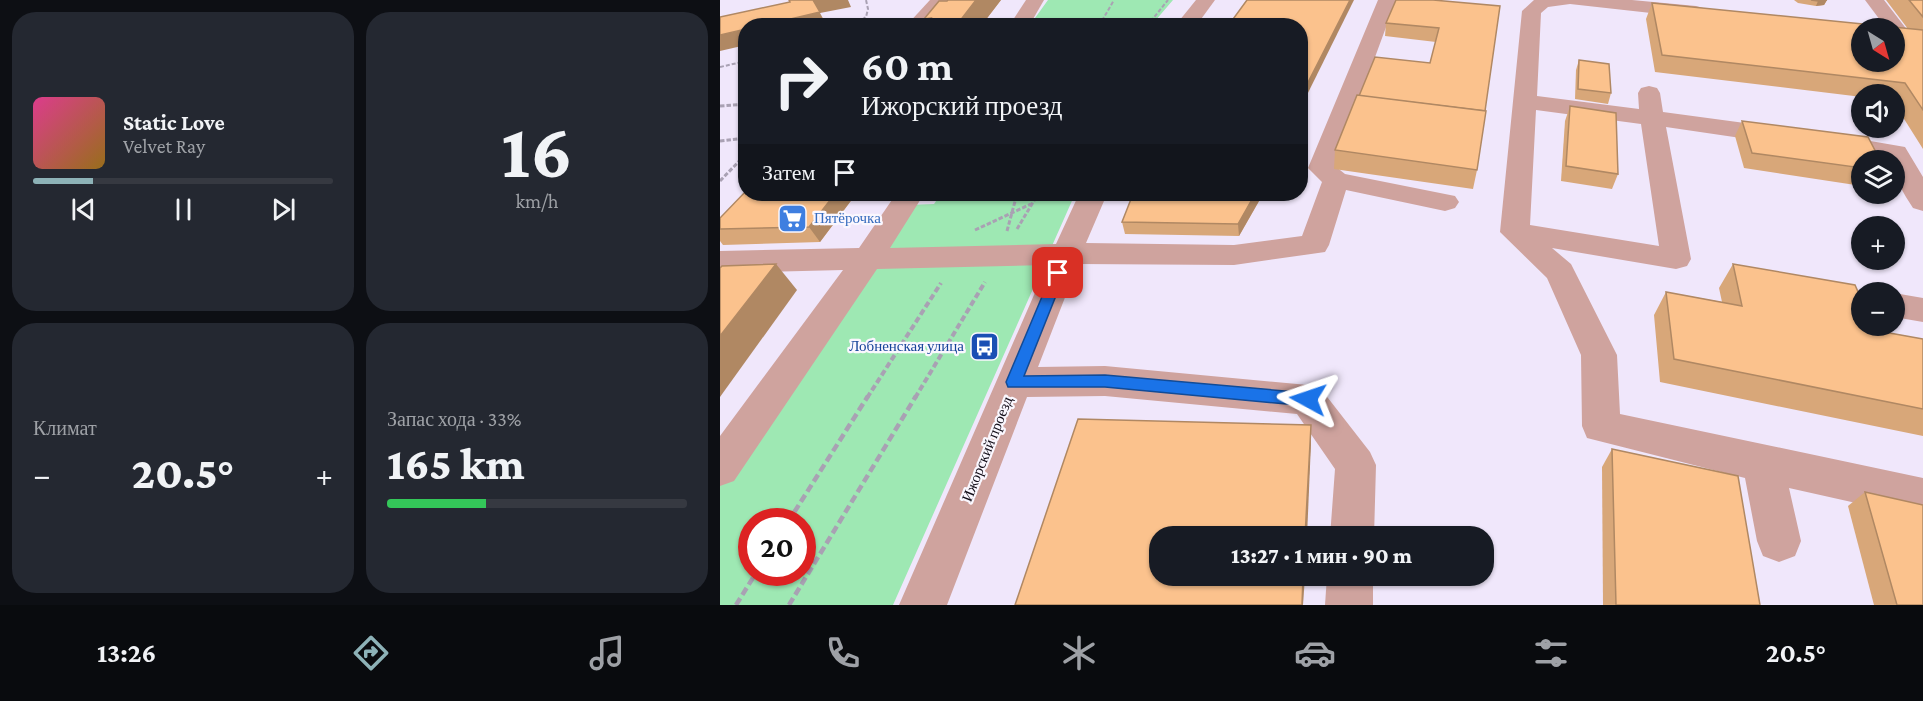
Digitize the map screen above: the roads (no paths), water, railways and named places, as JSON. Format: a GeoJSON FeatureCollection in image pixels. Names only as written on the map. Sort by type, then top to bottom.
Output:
{"type":"FeatureCollection","features":[{"type":"Feature","properties":{"kind":"street"},"geometry":{"type":"LineString","coordinates":[[923,18],[940,0]]}},
{"type":"Feature","properties":{"kind":"street"},"geometry":{"type":"LineString","coordinates":[[1024,18],[1035,0]]}},
{"type":"Feature","properties":{"kind":"street"},"geometry":{"type":"LineString","coordinates":[[1191,18],[1206,0]]}},
{"type":"Feature","properties":{"kind":"street"},"geometry":{"type":"LineString","coordinates":[[1387,0],[1321,168],[1336,180],[1445,202]]}},
{"type":"Feature","properties":{"kind":"street"},"geometry":{"type":"LineString","coordinates":[[1515,232],[1532,11],[1543,2],[1565,0]]}},
{"type":"Feature","properties":{"kind":"street"},"geometry":{"type":"LineString","coordinates":[[1575,0],[1702,8]]}},
{"type":"Feature","properties":{"kind":"street"},"geometry":{"type":"LineString","coordinates":[[1874,0],[1888,18]]}},
{"type":"Feature","properties":{"kind":"street"},"geometry":{"type":"LineString","coordinates":[[1525,102],[1650,105],[1896,152],[1923,202]]}},
{"type":"Feature","properties":{"kind":"street"},"geometry":{"type":"LineString","coordinates":[[1515,232],[1676,259],[1650,105]]}},
{"type":"Feature","properties":{"kind":"street"},"geometry":{"type":"LineString","coordinates":[[720,262],[868,258],[964,244],[1000,257],[1234,255],[1314,245],[1336,180]]}},
{"type":"Feature","properties":{"kind":"street"},"geometry":{"type":"LineString","coordinates":[[720,468],[905,201]]}},
{"type":"Feature","properties":{"kind":"street","name":"Ижорский проезд"},"geometry":{"type":"LineString","coordinates":[[923,605],[1090,201]]}},
{"type":"Feature","properties":{"kind":"street"},"geometry":{"type":"LineString","coordinates":[[1515,232],[1560,272],[1599,356],[1601,426],[1923,498]]}},
{"type":"Feature","properties":{"kind":"street"},"geometry":{"type":"LineString","coordinates":[[1905,307],[1923,310]]}},
{"type":"Feature","properties":{"kind":"street"},"geometry":{"type":"LineString","coordinates":[[1014,382],[1105,381],[1308,399],[1356,465],[1353,526]]}},
{"type":"Feature","properties":{"kind":"street"},"geometry":{"type":"LineString","coordinates":[[1763,464],[1779,541]]}},
{"type":"Feature","properties":{"kind":"street"},"geometry":{"type":"LineString","coordinates":[[1349,605],[1350,586]]}},
{"type":"Feature","properties":{"kind":"place","name":"Пятёрочка"},"geometry":{"type":"Point","coordinates":[793,218]}},
{"type":"Feature","properties":{"kind":"place","name":"Лобненская улица"},"geometry":{"type":"Point","coordinates":[985,346]}}]}
